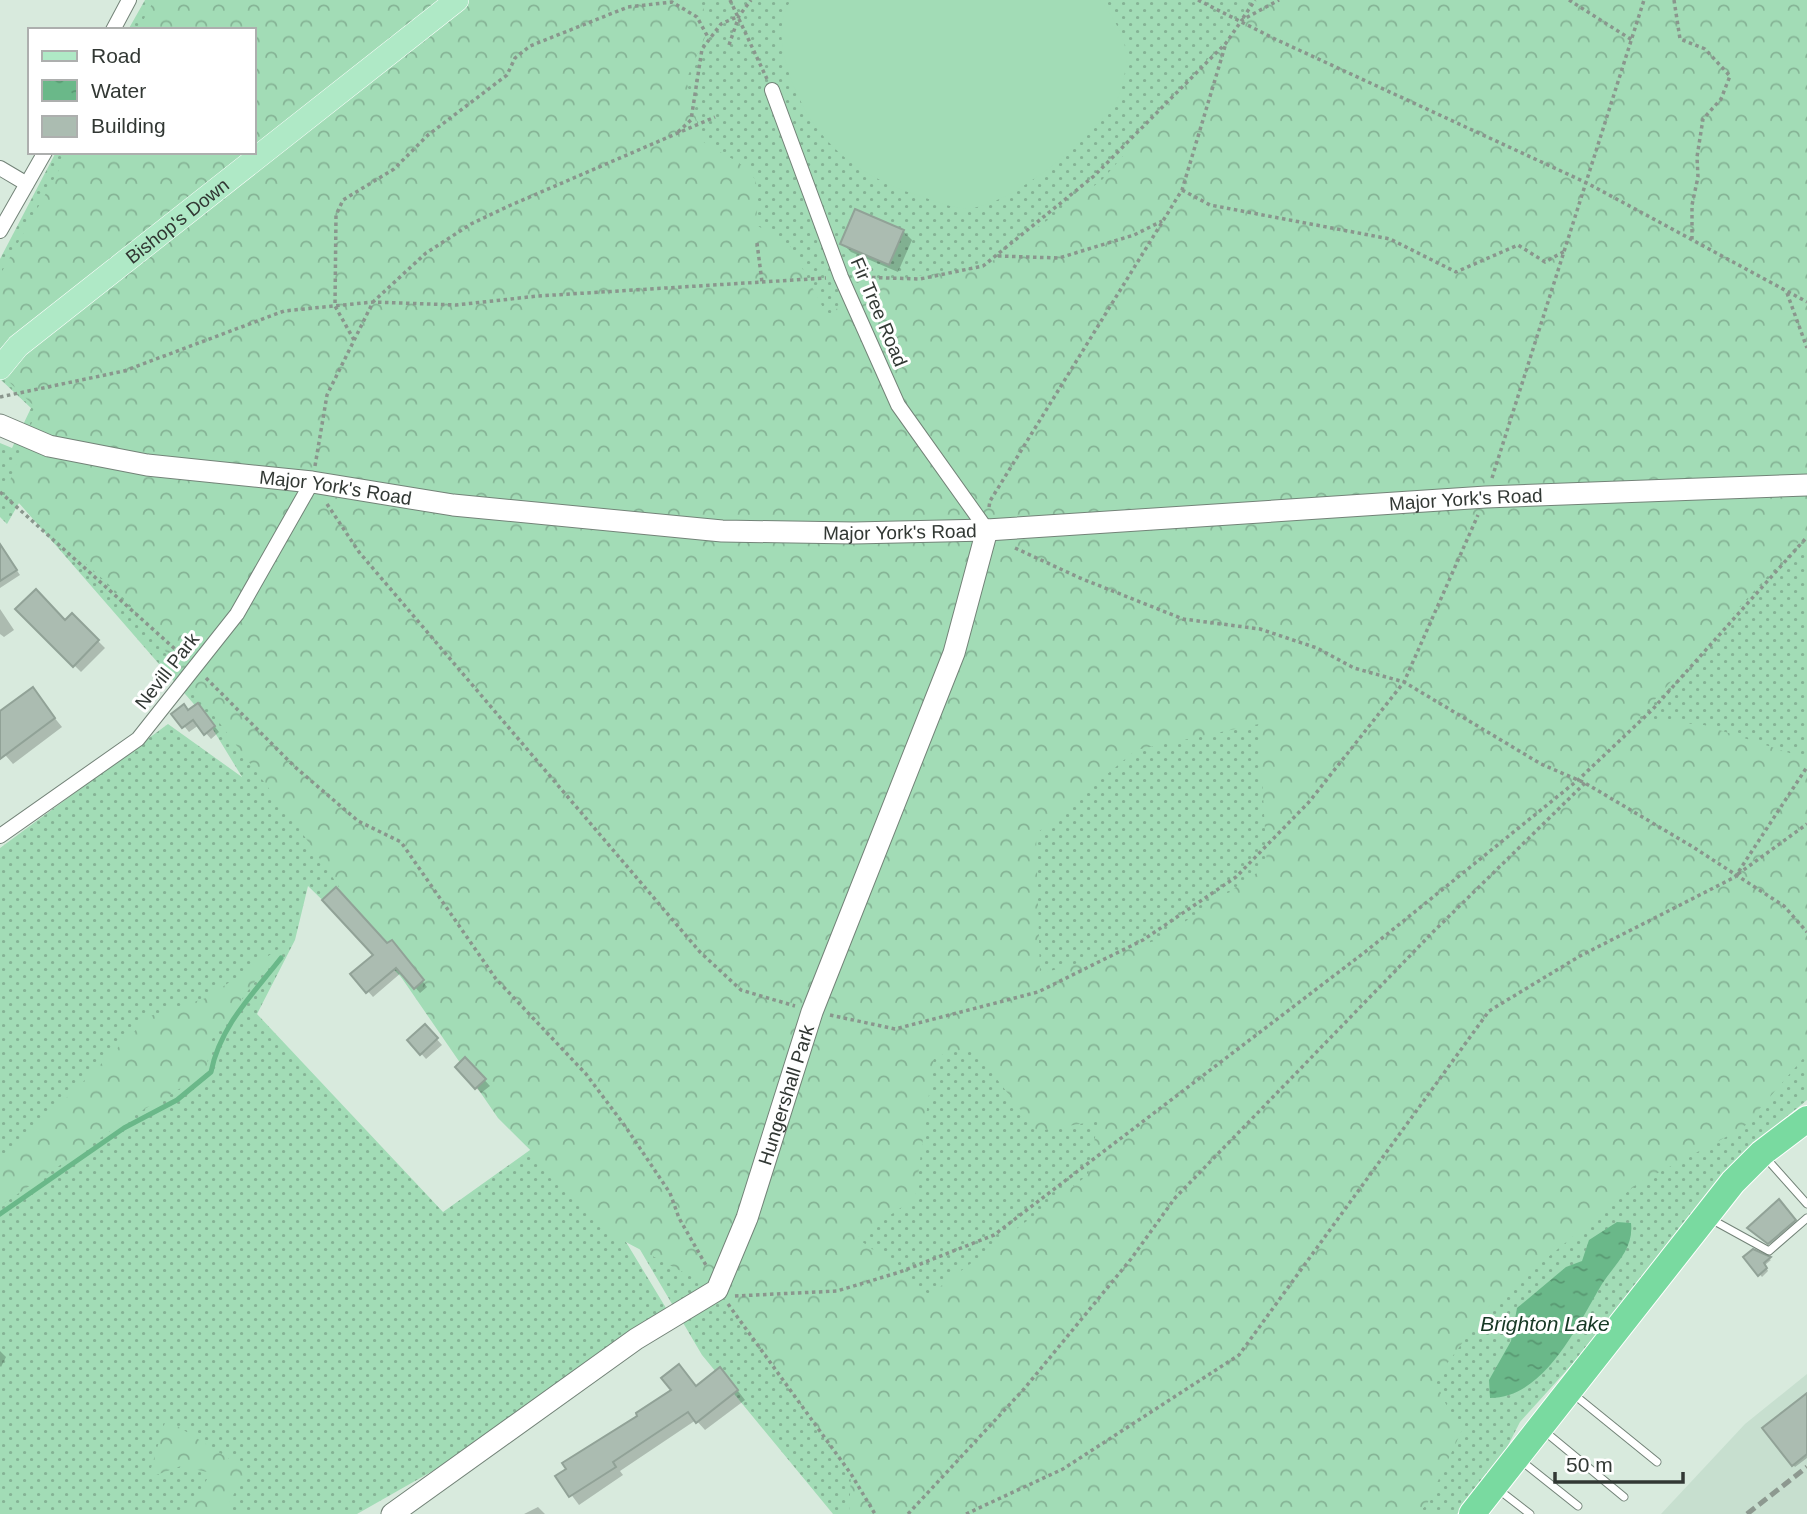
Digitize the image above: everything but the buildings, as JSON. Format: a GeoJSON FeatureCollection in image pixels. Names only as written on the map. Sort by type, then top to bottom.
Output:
{"type":"FeatureCollection","features":[{"type":"Feature","properties":{"kind":"highway"},"geometry":{"type":"LineString","coordinates":[[1472,1514],[1732,1182],[1762,1153],[1800,1128]]}},
{"type":"Feature","properties":{"kind":"main road","name":"Bishop's Down"},"geometry":{"type":"LineString","coordinates":[[0,368],[18,346],[457,0]]}},
{"type":"Feature","properties":{"kind":"street"},"geometry":{"type":"LineString","coordinates":[[114,28],[129,0]]}},
{"type":"Feature","properties":{"kind":"street","name":"Fir Tree Road"},"geometry":{"type":"LineString","coordinates":[[772,90],[841,277],[898,405],[987,530]]}},
{"type":"Feature","properties":{"kind":"street"},"geometry":{"type":"LineString","coordinates":[[0,231],[44,154]]}},
{"type":"Feature","properties":{"kind":"street"},"geometry":{"type":"LineString","coordinates":[[0,168],[27,184]]}},
{"type":"Feature","properties":{"kind":"street","name":"Major York's Road"},"geometry":{"type":"LineString","coordinates":[[0,425],[49,446],[147,465],[312,482],[453,505],[722,531],[854,533],[987,530],[1486,497],[1807,485]]}},
{"type":"Feature","properties":{"kind":"street","name":"Nevill Park"},"geometry":{"type":"LineString","coordinates":[[0,836],[138,739],[237,614],[312,482]]}},
{"type":"Feature","properties":{"kind":"street","name":"Hungershall Park"},"geometry":{"type":"LineString","coordinates":[[717,1290],[747,1218],[812,1012],[954,653],[987,530]]}},
{"type":"Feature","properties":{"kind":"street"},"geometry":{"type":"LineString","coordinates":[[393,1514],[636,1339],[717,1290]]}},
{"type":"Feature","properties":{"kind":"lane"},"geometry":{"type":"LineString","coordinates":[[1762,1153],[1807,1204]]}},
{"type":"Feature","properties":{"kind":"lane"},"geometry":{"type":"LineString","coordinates":[[1706,1216],[1769,1251],[1807,1218]]}},
{"type":"Feature","properties":{"kind":"lane"},"geometry":{"type":"LineString","coordinates":[[1569,1390],[1657,1462]]}},
{"type":"Feature","properties":{"kind":"lane"},"geometry":{"type":"LineString","coordinates":[[1539,1427],[1624,1497]]}},
{"type":"Feature","properties":{"kind":"lane"},"geometry":{"type":"LineString","coordinates":[[1516,1457],[1578,1506]]}},
{"type":"Feature","properties":{"kind":"lane"},"geometry":{"type":"LineString","coordinates":[[1493,1486],[1530,1514]]}},
{"type":"Feature","properties":{"kind":"path"},"geometry":{"type":"LineString","coordinates":[[730,0],[772,90]]}},
{"type":"Feature","properties":{"kind":"path"},"geometry":{"type":"LineString","coordinates":[[729,45],[739,16],[751,0]]}},
{"type":"Feature","properties":{"kind":"path"},"geometry":{"type":"LineString","coordinates":[[1198,0],[1275,39],[1587,183],[1807,302]]}},
{"type":"Feature","properties":{"kind":"path"},"geometry":{"type":"LineString","coordinates":[[0,397],[124,371],[284,311],[373,302],[456,305],[538,296],[841,277],[920,279],[983,266],[1094,176],[1226,43],[1255,0]]}},
{"type":"Feature","properties":{"kind":"path"},"geometry":{"type":"LineString","coordinates":[[1242,20],[1279,0]]}},
{"type":"Feature","properties":{"kind":"path"},"geometry":{"type":"LineString","coordinates":[[1569,0],[1632,40]]}},
{"type":"Feature","properties":{"kind":"path"},"geometry":{"type":"LineString","coordinates":[[1486,497],[1644,0]]}},
{"type":"Feature","properties":{"kind":"path"},"geometry":{"type":"LineString","coordinates":[[1674,0],[1680,39],[1705,49],[1730,76],[1721,99],[1703,119],[1697,156],[1698,177],[1692,205],[1692,240]]}},
{"type":"Feature","properties":{"kind":"path"},"geometry":{"type":"LineString","coordinates":[[354,340],[335,306],[336,215],[343,200],[394,169],[428,135],[507,75],[515,58],[530,46],[628,7],[672,2],[697,17],[709,39]]}},
{"type":"Feature","properties":{"kind":"path"},"geometry":{"type":"LineString","coordinates":[[674,135],[691,120],[702,49],[721,23],[739,16]]}},
{"type":"Feature","properties":{"kind":"path"},"geometry":{"type":"LineString","coordinates":[[1226,43],[1182,190],[990,501],[987,530],[1005,543],[1080,578],[1183,619],[1260,629],[1317,648],[1354,668],[1404,682],[1541,764],[1584,783],[1693,847],[1735,877],[1784,906],[1807,932]]}},
{"type":"Feature","properties":{"kind":"path"},"geometry":{"type":"LineString","coordinates":[[312,482],[327,395],[373,302],[436,244],[471,224],[572,176],[715,117]]}},
{"type":"Feature","properties":{"kind":"path"},"geometry":{"type":"LineString","coordinates":[[1182,190],[1210,205],[1390,239],[1456,272],[1518,245],[1545,262],[1566,251]]}},
{"type":"Feature","properties":{"kind":"path"},"geometry":{"type":"LineString","coordinates":[[996,256],[1059,258],[1134,235],[1163,221]]}},
{"type":"Feature","properties":{"kind":"path"},"geometry":{"type":"LineString","coordinates":[[757,243],[762,282]]}},
{"type":"Feature","properties":{"kind":"path"},"geometry":{"type":"LineString","coordinates":[[1786,291],[1807,348]]}},
{"type":"Feature","properties":{"kind":"path"},"geometry":{"type":"LineString","coordinates":[[0,492],[195,667],[295,767],[358,821],[401,842],[496,979],[586,1074],[625,1126],[670,1193],[717,1290],[772,1363],[875,1514]]}},
{"type":"Feature","properties":{"kind":"path"},"geometry":{"type":"LineString","coordinates":[[717,1290],[736,1296],[837,1291],[900,1272],[994,1235],[1365,952],[1578,780],[1652,710],[1807,537]]}},
{"type":"Feature","properties":{"kind":"path"},"geometry":{"type":"LineString","coordinates":[[1735,877],[1807,767]]}},
{"type":"Feature","properties":{"kind":"path"},"geometry":{"type":"LineString","coordinates":[[908,1514],[1024,1389],[1131,1259],[1175,1198],[1433,932],[1584,783]]}},
{"type":"Feature","properties":{"kind":"path"},"geometry":{"type":"LineString","coordinates":[[966,1514],[1063,1469],[1239,1355],[1489,1011],[1580,956],[1735,877],[1807,824]]}},
{"type":"Feature","properties":{"kind":"shaded area"},"geometry":{"type":"Polygon","coordinates":[[[1807,1374],[1807,1514],[1661,1514],[1745,1424],[1807,1374]]]}},
{"type":"Feature","properties":{"kind":"green space"},"geometry":{"type":"Polygon","coordinates":[[[145,0],[1807,0],[1807,1100],[1768,1132],[1708,1194],[1604,1329],[1520,1422],[1498,1465],[1457,1514],[833,1514],[702,1355],[585,1156],[560,1133],[666,1308],[473,1448],[357,1514],[0,1514],[0,848],[168,724],[242,777],[206,718],[19,503],[7,524],[0,517],[0,443],[12,448],[31,408],[0,379],[0,259],[55,154],[256,154],[256,28],[129,28],[145,0]],[[308,886],[295,940],[257,1014],[443,1212],[558,1130],[308,886]]]}},
{"type":"Feature","properties":{"kind":"green space"},"geometry":{"type":"Polygon","coordinates":[[[154,0],[700,0],[710,26],[686,80],[702,141],[750,172],[758,191],[755,224],[791,247],[829,319],[856,283],[983,268],[1102,180],[1242,20],[1256,0],[1807,0],[1807,533],[1637,719],[1704,725],[1802,757],[1807,751],[1807,1054],[1743,1128],[1637,1184],[1491,1304],[1435,1380],[1449,1411],[1464,1426],[1427,1504],[1418,1514],[849,1514],[851,1474],[741,1319],[717,1290],[620,1239],[498,1118],[298,827],[129,603],[6,491],[37,409],[0,373],[0,275],[68,154],[256,154],[256,28],[139,28],[154,0]],[[1259,724],[1136,750],[1036,834],[1040,974],[1158,940],[1267,866],[1259,724]],[[972,1047],[934,1057],[915,1198],[857,1238],[901,1270],[929,1295],[1088,1175],[1098,1121],[1037,1131],[972,1047]]]}},
{"type":"Feature","properties":{"kind":"green space"},"geometry":{"type":"Polygon","coordinates":[[[791,0],[1100,0],[1115,23],[1126,49],[1122,86],[1115,103],[1103,118],[1070,151],[1031,181],[990,203],[972,208],[949,206],[904,191],[865,172],[832,146],[818,130],[796,91],[784,57],[782,22],[791,0]]]}},
{"type":"Feature","properties":{"kind":"green space"},"geometry":{"type":"Polygon","coordinates":[[[280,948],[212,1039],[205,1074],[131,1117],[0,1206],[0,1163],[150,1016],[206,998],[280,948]]]}},
{"type":"Feature","properties":{"kind":"green space"},"geometry":{"type":"Polygon","coordinates":[[[166,1419],[247,1470],[223,1514],[185,1514],[211,1473],[181,1466],[148,1478],[166,1419]]]}},
{"type":"Feature","properties":{"kind":"water","name":"Brighton Lake"},"geometry":{"type":"Polygon","coordinates":[[[1617,1222],[1631,1223],[1630,1241],[1571,1338],[1558,1356],[1527,1386],[1510,1395],[1490,1398],[1489,1380],[1511,1341],[1517,1308],[1566,1267],[1582,1261],[1589,1240],[1617,1222]]]}},
{"type":"Feature","properties":{"kind":"waterway"},"geometry":{"type":"LineString","coordinates":[[0,1214],[124,1128],[177,1100],[211,1072],[215,1055],[230,1025],[281,958]]}},
{"type":"Feature","properties":{"kind":"railway"},"geometry":{"type":"LineString","coordinates":[[1747,1514],[1807,1467]]}}]}
